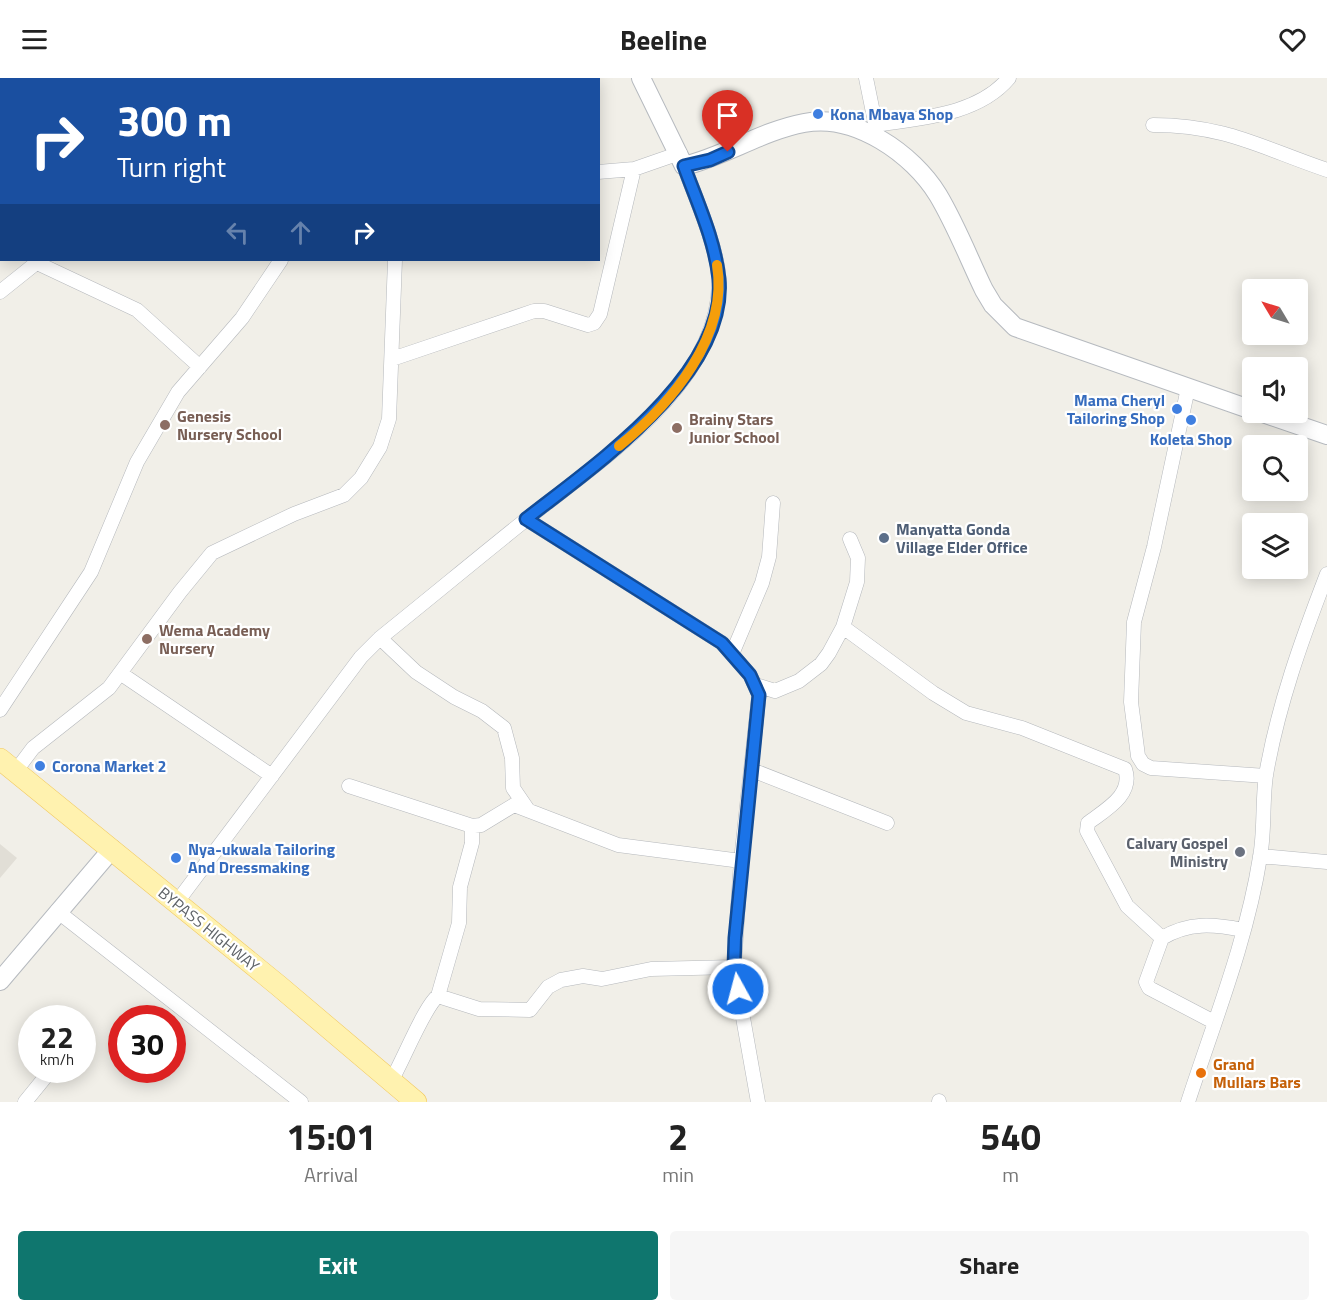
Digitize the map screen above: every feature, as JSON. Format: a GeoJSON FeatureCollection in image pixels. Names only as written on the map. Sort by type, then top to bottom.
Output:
{"type":"FeatureCollection","features":[{"type":"Feature","properties":{"kind":"main road","name":"BYPASS HIGHWAY"},"geometry":{"type":"LineString","coordinates":[[8,766],[177,902],[416,1102]]}},
{"type":"Feature","properties":{"kind":"street"},"geometry":{"type":"LineString","coordinates":[[177,902],[330,695],[380,638],[638,430],[679,384],[696,359],[710,330],[717,304],[719,281],[713,251],[682,160],[641,78]]}},
{"type":"Feature","properties":{"kind":"street"},"geometry":{"type":"LineString","coordinates":[[866,78],[878,132],[938,195],[984,290],[998,310],[1015,327],[1242,407]]}},
{"type":"Feature","properties":{"kind":"street"},"geometry":{"type":"LineString","coordinates":[[600,172],[634,169],[682,160],[710,160],[806,122],[838,124],[878,132],[969,107],[1002,86],[1009,78]]}},
{"type":"Feature","properties":{"kind":"street"},"geometry":{"type":"LineString","coordinates":[[1153,125],[1188,125],[1217,130],[1278,150],[1327,170]]}},
{"type":"Feature","properties":{"kind":"street"},"geometry":{"type":"LineString","coordinates":[[392,359],[534,311],[544,311],[588,325],[594,323],[600,314],[634,169]]}},
{"type":"Feature","properties":{"kind":"street"},"geometry":{"type":"LineString","coordinates":[[0,292],[38,261],[137,310],[200,367]]}},
{"type":"Feature","properties":{"kind":"street"},"geometry":{"type":"LineString","coordinates":[[0,708],[91,572],[137,462],[155,428],[178,392],[242,318],[281,261]]}},
{"type":"Feature","properties":{"kind":"street"},"geometry":{"type":"LineString","coordinates":[[8,766],[66,720],[94,702],[120,673],[212,553],[294,514],[344,495],[361,478],[380,447],[389,419],[395,261]]}},
{"type":"Feature","properties":{"kind":"street"},"geometry":{"type":"LineString","coordinates":[[1188,388],[1154,547],[1134,622],[1131,702],[1138,756],[1143,764],[1151,768],[1266,776]]}},
{"type":"Feature","properties":{"kind":"street"},"geometry":{"type":"LineString","coordinates":[[1292,423],[1327,435]]}},
{"type":"Feature","properties":{"kind":"street"},"geometry":{"type":"LineString","coordinates":[[732,654],[762,583],[769,557],[773,503]]}},
{"type":"Feature","properties":{"kind":"street"},"geometry":{"type":"LineString","coordinates":[[526,519],[722,643],[756,685],[759,695],[741,861],[734,967],[758,1102]]}},
{"type":"Feature","properties":{"kind":"street"},"geometry":{"type":"LineString","coordinates":[[756,685],[775,690],[811,673],[821,664],[843,627],[859,569],[858,558],[850,539]]}},
{"type":"Feature","properties":{"kind":"street"},"geometry":{"type":"LineString","coordinates":[[1188,1102],[1243,930],[1260,856],[1266,776],[1298,647],[1327,574]]}},
{"type":"Feature","properties":{"kind":"street"},"geometry":{"type":"LineString","coordinates":[[843,627],[933,693],[966,713],[1022,728],[1125,769],[1128,780],[1125,792],[1088,823],[1087,831],[1127,906],[1162,938]]}},
{"type":"Feature","properties":{"kind":"street"},"geometry":{"type":"LineString","coordinates":[[380,638],[416,672],[482,711],[504,728],[512,758],[513,788],[528,810]]}},
{"type":"Feature","properties":{"kind":"street"},"geometry":{"type":"LineString","coordinates":[[120,673],[272,776]]}},
{"type":"Feature","properties":{"kind":"street"},"geometry":{"type":"LineString","coordinates":[[752,770],[887,824]]}},
{"type":"Feature","properties":{"kind":"street"},"geometry":{"type":"LineString","coordinates":[[349,786],[472,826],[481,825],[511,806],[528,810],[618,845],[741,861]]}},
{"type":"Feature","properties":{"kind":"street"},"geometry":{"type":"LineString","coordinates":[[391,1081],[404,1060],[431,1004],[438,996],[459,923],[460,886],[472,843],[472,826]]}},
{"type":"Feature","properties":{"kind":"street"},"geometry":{"type":"LineString","coordinates":[[0,981],[57,911],[112,849]]}},
{"type":"Feature","properties":{"kind":"street"},"geometry":{"type":"LineString","coordinates":[[1260,856],[1327,862]]}},
{"type":"Feature","properties":{"kind":"street"},"geometry":{"type":"LineString","coordinates":[[57,911],[301,1102]]}},
{"type":"Feature","properties":{"kind":"street"},"geometry":{"type":"LineString","coordinates":[[1214,1022],[1149,988],[1146,982],[1162,938],[1190,926],[1215,924],[1243,930]]}},
{"type":"Feature","properties":{"kind":"street"},"geometry":{"type":"LineString","coordinates":[[438,996],[479,1009],[530,1010],[548,987],[561,980],[583,976],[602,980],[651,969],[734,967]]}},
{"type":"Feature","properties":{"kind":"street"},"geometry":{"type":"LineString","coordinates":[[25,1102],[40,1083]]}},
{"type":"Feature","properties":{"kind":"shaded area"},"geometry":{"type":"Polygon","coordinates":[[[0,844],[17,858],[0,878],[0,844]]]}},
{"type":"Feature","properties":{"kind":"slow traffic"},"geometry":{"type":"LineString","coordinates":[[619,446],[638,430],[679,384],[696,359],[710,330],[717,304],[719,281],[717,265]]}},
{"type":"Feature","properties":{"kind":"place","name":"Kona Mbaya Shop"},"geometry":{"type":"Point","coordinates":[818,114]}},
{"type":"Feature","properties":{"kind":"place","name":"Mama Cheryl Tailoring Shop"},"geometry":{"type":"Point","coordinates":[1177,409]}},
{"type":"Feature","properties":{"kind":"place","name":"Koleta Shop"},"geometry":{"type":"Point","coordinates":[1191,420]}},
{"type":"Feature","properties":{"kind":"place","name":"Genesis Nursery School"},"geometry":{"type":"Point","coordinates":[165,425]}},
{"type":"Feature","properties":{"kind":"place","name":"Brainy Stars Junior School"},"geometry":{"type":"Point","coordinates":[677,428]}},
{"type":"Feature","properties":{"kind":"place","name":"Manyatta Gonda Village Elder Office"},"geometry":{"type":"Point","coordinates":[884,538]}},
{"type":"Feature","properties":{"kind":"place","name":"Wema Academy Nursery"},"geometry":{"type":"Point","coordinates":[147,639]}},
{"type":"Feature","properties":{"kind":"place","name":"Corona Market 2"},"geometry":{"type":"Point","coordinates":[40,766]}},
{"type":"Feature","properties":{"kind":"place","name":"Calvary Gospel Ministry"},"geometry":{"type":"Point","coordinates":[1240,852]}},
{"type":"Feature","properties":{"kind":"place","name":"Nya-ukwala Tailoring And Dressmaking"},"geometry":{"type":"Point","coordinates":[176,858]}},
{"type":"Feature","properties":{"kind":"place","name":"Grand Mullars Bars"},"geometry":{"type":"Point","coordinates":[1201,1073]}},
{"type":"Feature","properties":{"kind":"route"},"geometry":{"type":"LineString","coordinates":[[728,152],[710,160],[684,166],[704,221],[716,261],[719,281],[714,317],[696,359],[679,384],[638,430],[526,519],[722,643],[756,685],[759,695],[735,938],[734,967],[738,989]]}}]}
